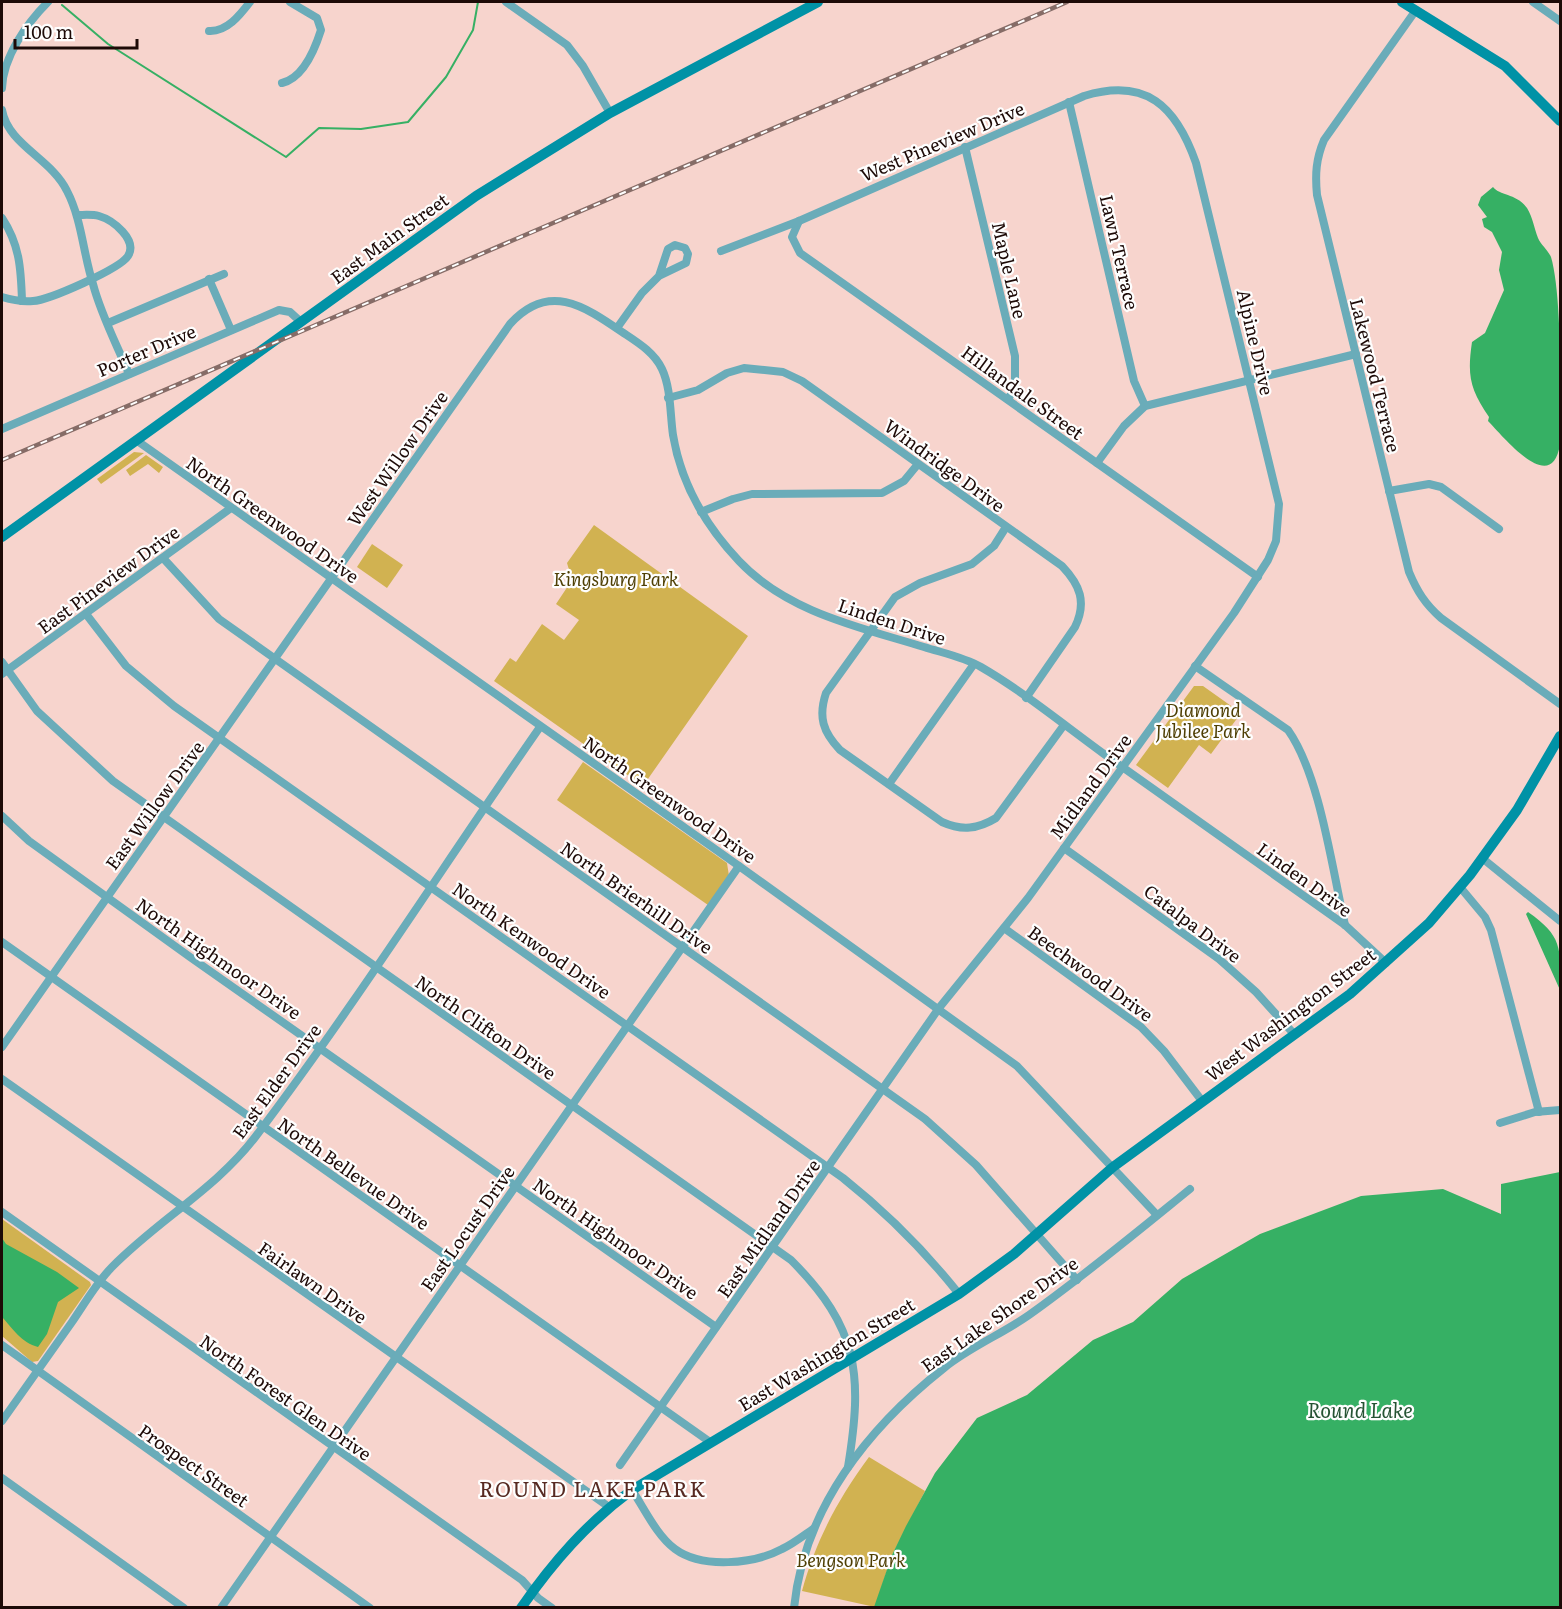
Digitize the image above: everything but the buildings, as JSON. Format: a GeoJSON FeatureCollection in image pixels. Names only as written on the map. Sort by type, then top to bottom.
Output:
{"type":"FeatureCollection","features":[{"type":"Feature","properties":{"kind":"main road","name":"East Main Street"},"geometry":{"type":"LineString","coordinates":[[2,537],[476,196],[610,113],[818,2]]}},
{"type":"Feature","properties":{"kind":"main road"},"geometry":{"type":"LineString","coordinates":[[1402,2],[1458,34],[1506,66],[1560,121]]}},
{"type":"Feature","properties":{"kind":"main road","name":"West Washington Street"},"geometry":{"type":"LineString","coordinates":[[1156,1135],[1350,994],[1429,923],[1482,858],[1517,810],[1547,763],[1560,736]]}},
{"type":"Feature","properties":{"kind":"main road","name":"East Washington Street"},"geometry":{"type":"LineString","coordinates":[[521,1608],[549,1568],[609,1507],[632,1490],[710,1442],[959,1294],[1037,1234],[1113,1167],[1156,1135]]}},
{"type":"Feature","properties":{"kind":"street"},"geometry":{"type":"LineString","coordinates":[[2,88],[10,58],[23,33],[48,2]]}},
{"type":"Feature","properties":{"kind":"street"},"geometry":{"type":"LineString","coordinates":[[209,31],[217,31],[230,25],[250,2]]}},
{"type":"Feature","properties":{"kind":"street"},"geometry":{"type":"LineString","coordinates":[[282,83],[295,77],[302,68],[321,30],[317,18],[290,2]]}},
{"type":"Feature","properties":{"kind":"street"},"geometry":{"type":"LineString","coordinates":[[506,2],[567,45],[583,66],[610,113]]}},
{"type":"Feature","properties":{"kind":"street"},"geometry":{"type":"LineString","coordinates":[[1533,2],[1560,21]]}},
{"type":"Feature","properties":{"kind":"street","name":"Lakewood Terrace"},"geometry":{"type":"LineString","coordinates":[[1416,10],[1340,116],[1317,156],[1315,175],[1317,195],[1408,572],[1417,592],[1427,606],[1560,704]]}},
{"type":"Feature","properties":{"kind":"street","name":"West Pineview Drive"},"geometry":{"type":"LineString","coordinates":[[721,251],[799,221],[964,147],[1103,90],[1119,89],[1139,92],[1153,98],[1173,116]]}},
{"type":"Feature","properties":{"kind":"street","name":"Lawn Terrace"},"geometry":{"type":"LineString","coordinates":[[1070,102],[1134,381],[1145,406]]}},
{"type":"Feature","properties":{"kind":"street"},"geometry":{"type":"LineString","coordinates":[[2,110],[9,130],[56,174],[67,189],[76,215],[91,279],[129,374]]}},
{"type":"Feature","properties":{"kind":"street","name":"Alpine Drive"},"geometry":{"type":"LineString","coordinates":[[1173,116],[1189,144],[1196,163],[1279,504],[1276,541],[1258,577]]}},
{"type":"Feature","properties":{"kind":"street","name":"Maple Lane"},"geometry":{"type":"LineString","coordinates":[[964,147],[1015,356],[1016,388],[1008,399]]}},
{"type":"Feature","properties":{"kind":"street"},"geometry":{"type":"LineString","coordinates":[[2,297],[35,301],[91,279],[122,262],[131,249],[129,240],[102,217],[76,215]]}},
{"type":"Feature","properties":{"kind":"street"},"geometry":{"type":"LineString","coordinates":[[2,218],[13,236],[21,262],[22,301]]}},
{"type":"Feature","properties":{"kind":"street","name":"Hillandale Street"},"geometry":{"type":"LineString","coordinates":[[799,221],[792,237],[800,253],[1258,577]]}},
{"type":"Feature","properties":{"kind":"street"},"geometry":{"type":"LineString","coordinates":[[616,328],[642,293],[659,276],[686,263],[688,254],[685,248],[675,245],[668,249],[659,276]]}},
{"type":"Feature","properties":{"kind":"street"},"geometry":{"type":"LineString","coordinates":[[108,323],[224,274]]}},
{"type":"Feature","properties":{"kind":"street"},"geometry":{"type":"LineString","coordinates":[[205,281],[231,330]]}},
{"type":"Feature","properties":{"kind":"street","name":"Linden Drive"},"geometry":{"type":"LineString","coordinates":[[488,355],[520,312],[536,304],[571,302],[587,308],[655,357],[663,370],[677,457],[701,512],[722,542],[742,564],[769,586],[813,612],[974,664],[1026,698],[1345,925],[1386,963]]}},
{"type":"Feature","properties":{"kind":"street","name":"Porter Drive"},"geometry":{"type":"LineString","coordinates":[[2,429],[279,310],[290,312],[302,322]]}},
{"type":"Feature","properties":{"kind":"street"},"geometry":{"type":"LineString","coordinates":[[1097,463],[1124,426],[1145,406],[1356,354]]}},
{"type":"Feature","properties":{"kind":"street","name":"West Willow Drive"},"geometry":{"type":"LineString","coordinates":[[330,579],[488,355]]}},
{"type":"Feature","properties":{"kind":"street","name":"Windridge Drive"},"geometry":{"type":"LineString","coordinates":[[668,398],[698,390],[727,373],[744,368],[783,372],[802,381],[1062,566],[1076,581],[1082,600],[1081,614],[1076,627],[1026,698]]}},
{"type":"Feature","properties":{"kind":"street","name":"North Greenwood Drive"},"geometry":{"type":"LineString","coordinates":[[136,440],[939,1008],[1017,1066],[1157,1215]]}},
{"type":"Feature","properties":{"kind":"street"},"geometry":{"type":"LineString","coordinates":[[701,512],[752,494],[882,493],[904,481],[918,464]]}},
{"type":"Feature","properties":{"kind":"street"},"geometry":{"type":"LineString","coordinates":[[1389,491],[1429,484],[1441,487],[1499,529]]}},
{"type":"Feature","properties":{"kind":"street","name":"East Pineview Drive"},"geometry":{"type":"LineString","coordinates":[[4,672],[231,508]]}},
{"type":"Feature","properties":{"kind":"street"},"geometry":{"type":"LineString","coordinates":[[1006,527],[994,546],[972,564],[920,583],[895,597],[826,693],[822,706],[822,722],[827,736],[840,750],[955,827],[971,828],[984,825],[996,818],[1064,725]]}},
{"type":"Feature","properties":{"kind":"street","name":"North Brierhill Drive"},"geometry":{"type":"LineString","coordinates":[[163,558],[219,619],[946,1137],[976,1165],[1077,1280]]}},
{"type":"Feature","properties":{"kind":"street","name":"Midland Drive"},"geometry":{"type":"LineString","coordinates":[[939,1008],[1004,928],[1064,848],[1258,577]]}},
{"type":"Feature","properties":{"kind":"street","name":"East Willow Drive"},"geometry":{"type":"LineString","coordinates":[[2,1047],[330,579]]}},
{"type":"Feature","properties":{"kind":"street","name":"North Kenwood Drive"},"geometry":{"type":"LineString","coordinates":[[86,614],[126,666],[174,706],[828,1168],[903,1229],[959,1294]]}},
{"type":"Feature","properties":{"kind":"street","name":"North Clifton Drive"},"geometry":{"type":"LineString","coordinates":[[2,662],[4,672],[37,711],[113,781],[791,1260],[813,1282],[828,1303],[847,1340],[856,1372],[856,1416],[848,1467]]}},
{"type":"Feature","properties":{"kind":"street"},"geometry":{"type":"LineString","coordinates":[[889,784],[974,664]]}},
{"type":"Feature","properties":{"kind":"street"},"geometry":{"type":"LineString","coordinates":[[1195,666],[1288,730],[1299,745],[1313,785],[1345,925]]}},
{"type":"Feature","properties":{"kind":"street","name":"East Elder Drive"},"geometry":{"type":"LineString","coordinates":[[2,1421],[111,1268],[145,1236],[236,1160],[262,1127],[355,999],[429,886],[540,727]]}},
{"type":"Feature","properties":{"kind":"street","name":"North Highmoor Drive"},"geometry":{"type":"LineString","coordinates":[[2,816],[29,841],[107,897],[716,1327]]}},
{"type":"Feature","properties":{"kind":"street","name":"Catalpa Drive"},"geometry":{"type":"LineString","coordinates":[[1064,848],[1219,958],[1256,992],[1294,1034]]}},
{"type":"Feature","properties":{"kind":"street"},"geometry":{"type":"LineString","coordinates":[[1482,858],[1560,921]]}},
{"type":"Feature","properties":{"kind":"street","name":"East Locust Drive"},"geometry":{"type":"LineString","coordinates":[[221,1608],[739,866]]}},
{"type":"Feature","properties":{"kind":"street"},"geometry":{"type":"LineString","coordinates":[[1460,886],[1485,917],[1491,930],[1539,1112]]}},
{"type":"Feature","properties":{"kind":"street","name":"Beechwood Drive"},"geometry":{"type":"LineString","coordinates":[[1004,928],[1141,1027],[1164,1051],[1202,1101]]}},
{"type":"Feature","properties":{"kind":"street","name":"North Bellevue Drive"},"geometry":{"type":"LineString","coordinates":[[2,942],[710,1442]]}},
{"type":"Feature","properties":{"kind":"street","name":"East Midland Drive"},"geometry":{"type":"LineString","coordinates":[[620,1465],[939,1008]]}},
{"type":"Feature","properties":{"kind":"street","name":"Fairlawn Drive"},"geometry":{"type":"LineString","coordinates":[[2,1079],[609,1507]]}},
{"type":"Feature","properties":{"kind":"street"},"geometry":{"type":"LineString","coordinates":[[1500,1123],[1539,1112],[1560,1110]]}},
{"type":"Feature","properties":{"kind":"street","name":"East Lake Shore Drive"},"geometry":{"type":"LineString","coordinates":[[794,1608],[799,1575],[813,1529],[836,1483],[888,1421],[944,1368],[995,1338],[1077,1280],[1190,1189]]}},
{"type":"Feature","properties":{"kind":"street","name":"North Forest Glen Drive"},"geometry":{"type":"LineString","coordinates":[[2,1212],[332,1448],[522,1580],[532,1592],[552,1608]]}},
{"type":"Feature","properties":{"kind":"street","name":"Prospect Street"},"geometry":{"type":"LineString","coordinates":[[2,1345],[370,1608]]}},
{"type":"Feature","properties":{"kind":"street"},"geometry":{"type":"LineString","coordinates":[[2,1478],[184,1608]]}},
{"type":"Feature","properties":{"kind":"street"},"geometry":{"type":"LineString","coordinates":[[632,1490],[676,1550],[702,1560],[734,1562],[758,1557],[781,1550],[813,1529]]}},
{"type":"Feature","properties":{"kind":"green space"},"geometry":{"type":"Polygon","coordinates":[[[134,452],[144,453],[101,484],[97,479],[134,452]]]}},
{"type":"Feature","properties":{"kind":"green space"},"geometry":{"type":"Polygon","coordinates":[[[146,455],[163,467],[159,473],[148,464],[130,476],[126,470],[146,455]]]}},
{"type":"Feature","properties":{"kind":"green space","name":"Kingsburg Park"},"geometry":{"type":"Polygon","coordinates":[[[594,525],[748,636],[643,786],[494,681],[510,658],[516,662],[542,624],[564,640],[579,620],[556,604],[572,580],[567,563],[594,525]]]}},
{"type":"Feature","properties":{"kind":"green space"},"geometry":{"type":"Polygon","coordinates":[[[372,544],[403,565],[387,588],[357,567],[372,544]]]}},
{"type":"Feature","properties":{"kind":"green space","name":"Diamond Jubilee Park"},"geometry":{"type":"Polygon","coordinates":[[[1194,686],[1203,686],[1241,713],[1211,754],[1199,745],[1168,788],[1136,765],[1194,686]]]}},
{"type":"Feature","properties":{"kind":"green space"},"geometry":{"type":"Polygon","coordinates":[[[583,762],[727,863],[729,876],[708,905],[557,800],[583,762]]]}},
{"type":"Feature","properties":{"kind":"green space"},"geometry":{"type":"Polygon","coordinates":[[[2,1219],[90,1282],[91,1285],[38,1361],[32,1362],[2,1336],[2,1219]]]}},
{"type":"Feature","properties":{"kind":"green space","name":"Bengson Park"},"geometry":{"type":"Polygon","coordinates":[[[869,1457],[925,1491],[892,1555],[875,1607],[802,1591],[814,1554],[829,1521],[847,1488],[869,1457]]]}},
{"type":"Feature","properties":{"kind":"water"},"geometry":{"type":"Polygon","coordinates":[[[1493,187],[1523,203],[1527,208],[1538,238],[1551,257],[1555,274],[1560,348],[1560,444],[1555,459],[1547,465],[1538,464],[1527,458],[1488,421],[1489,417],[1471,382],[1472,342],[1485,333],[1504,290],[1499,270],[1502,252],[1492,232],[1484,227],[1482,219],[1487,217],[1478,205],[1481,197],[1493,187]]]}},
{"type":"Feature","properties":{"kind":"water"},"geometry":{"type":"Polygon","coordinates":[[[1528,912],[1547,928],[1557,944],[1560,990],[1526,914],[1528,912]]]}},
{"type":"Feature","properties":{"kind":"water","name":"Round Lake"},"geometry":{"type":"Polygon","coordinates":[[[1560,1172],[1560,1607],[874,1607],[892,1555],[906,1526],[935,1473],[977,1418],[1027,1395],[1093,1340],[1133,1322],[1182,1279],[1260,1234],[1361,1196],[1443,1189],[1501,1214],[1501,1184],[1560,1172]]]}},
{"type":"Feature","properties":{"kind":"water"},"geometry":{"type":"Polygon","coordinates":[[[2,1238],[6,1244],[57,1272],[79,1288],[58,1302],[47,1334],[38,1347],[22,1339],[2,1317],[2,1238]]]}},
{"type":"Feature","properties":{"kind":"waterway"},"geometry":{"type":"LineString","coordinates":[[62,5],[108,44],[286,157],[319,128],[361,129],[408,122],[446,77],[473,30],[478,2]]}},
{"type":"Feature","properties":{"kind":"railway"},"geometry":{"type":"LineString","coordinates":[[2,460],[1067,2]]}},
{"type":"Feature","properties":{"kind":"district","name":"ROUND LAKE PARK"},"geometry":{"type":"Point","coordinates":[593,1487]}}]}
